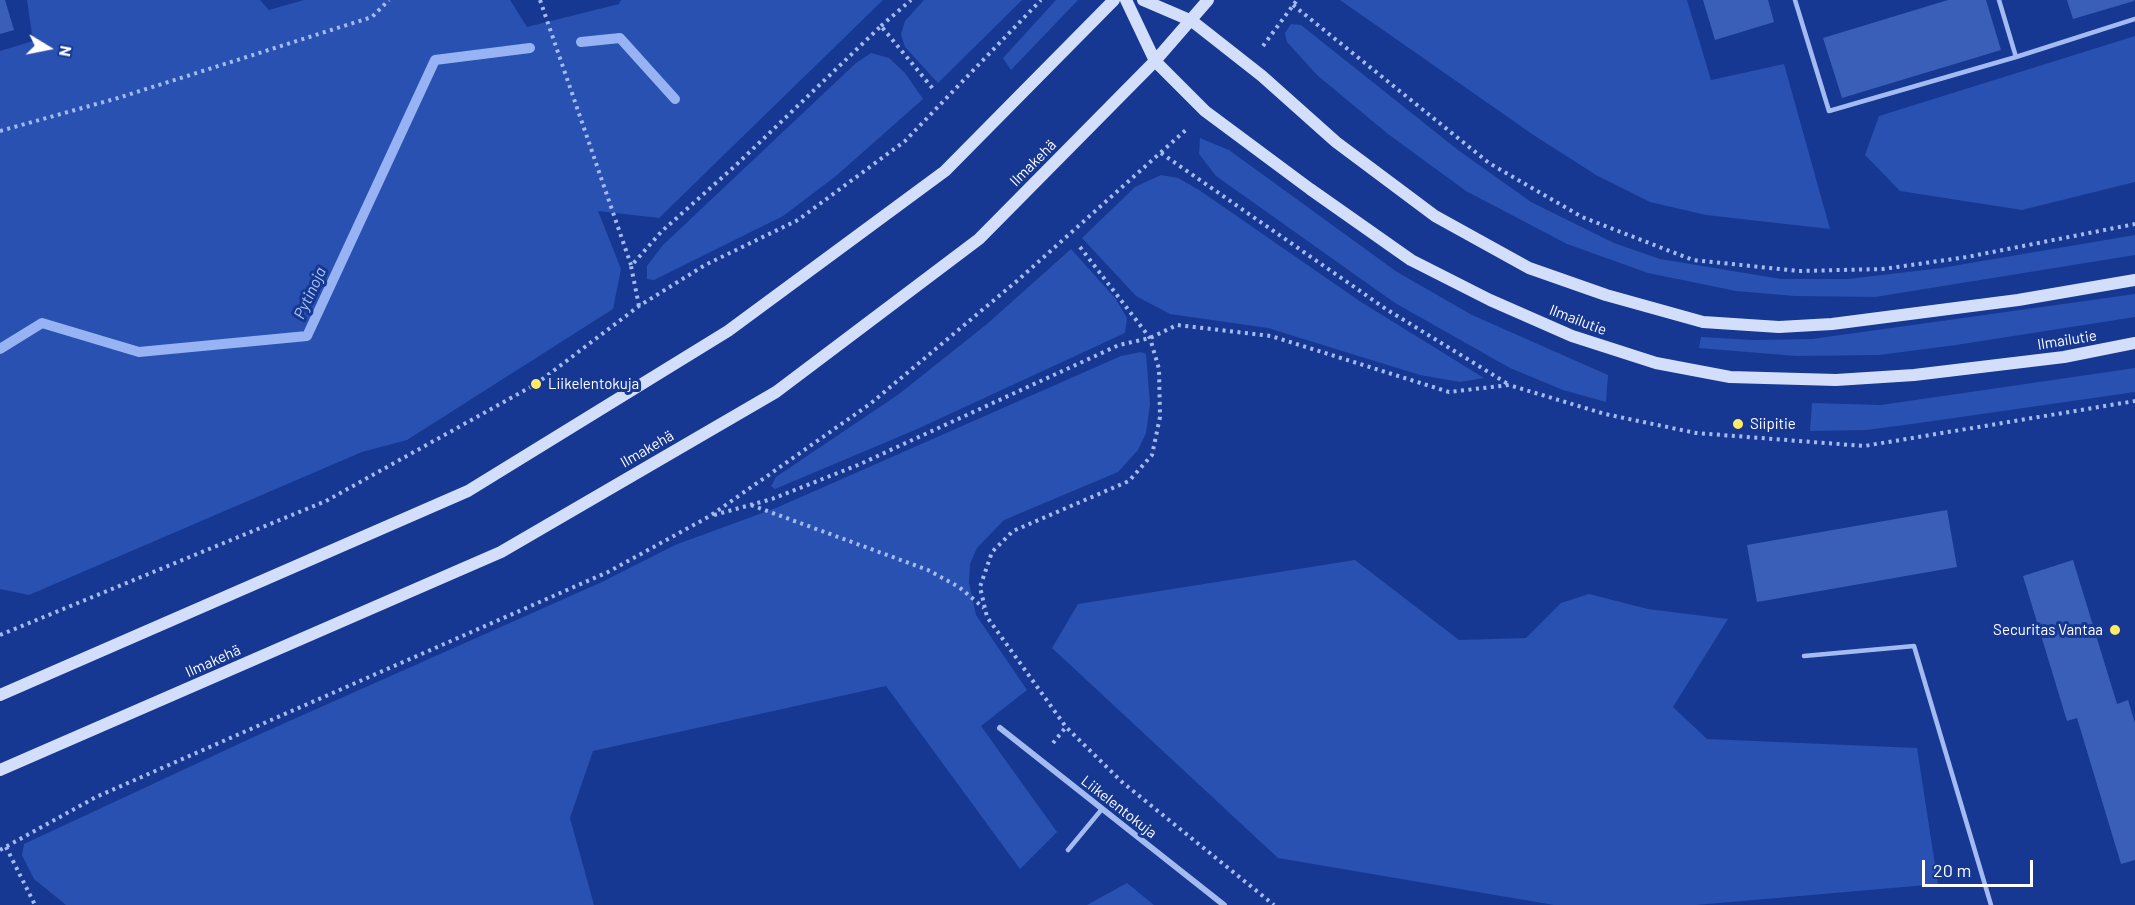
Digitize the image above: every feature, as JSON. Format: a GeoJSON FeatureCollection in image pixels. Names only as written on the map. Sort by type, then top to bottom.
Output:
{"type":"FeatureCollection","features":[{"type":"Feature","properties":{"kind":"main road"},"geometry":{"type":"LineString","coordinates":[[0,695],[468,491],[728,331],[945,171],[1114,0]]}},
{"type":"Feature","properties":{"kind":"main road","name":"Ilmailutie"},"geometry":{"type":"LineString","coordinates":[[1126,0],[1155,61],[1205,111],[1411,260],[1490,300],[1572,336],[1656,363],[1730,377],[1836,380],[1914,375],[2064,357],[2135,343]]}},
{"type":"Feature","properties":{"kind":"main road"},"geometry":{"type":"LineString","coordinates":[[1143,0],[1192,21],[1248,65],[1336,142],[1435,216],[1529,268],[1606,295],[1702,322],[1779,327],[1832,324],[2018,300],[2135,280]]}},
{"type":"Feature","properties":{"kind":"main road","name":"Ilmakehä"},"geometry":{"type":"LineString","coordinates":[[0,770],[501,552],[776,392],[979,239],[1155,61],[1208,0]]}},
{"type":"Feature","properties":{"kind":"street","name":"Liikelentokuja"},"geometry":{"type":"LineString","coordinates":[[1000,728],[1224,905]]}},
{"type":"Feature","properties":{"kind":"lane"},"geometry":{"type":"LineString","coordinates":[[1795,0],[1829,111],[2016,57],[2135,19]]}},
{"type":"Feature","properties":{"kind":"lane"},"geometry":{"type":"LineString","coordinates":[[1999,0],[2016,57]]}},
{"type":"Feature","properties":{"kind":"lane"},"geometry":{"type":"LineString","coordinates":[[1804,656],[1914,646],[1991,905]]}},
{"type":"Feature","properties":{"kind":"lane"},"geometry":{"type":"LineString","coordinates":[[1068,850],[1102,809]]}},
{"type":"Feature","properties":{"kind":"path"},"geometry":{"type":"LineString","coordinates":[[0,131],[118,98],[372,17],[389,0]]}},
{"type":"Feature","properties":{"kind":"path"},"geometry":{"type":"LineString","coordinates":[[540,0],[632,266],[639,306]]}},
{"type":"Feature","properties":{"kind":"path"},"geometry":{"type":"LineString","coordinates":[[632,266],[662,231],[734,167],[881,26],[912,0]]}},
{"type":"Feature","properties":{"kind":"path"},"geometry":{"type":"LineString","coordinates":[[0,635],[326,501],[536,384],[639,306],[705,265],[798,220],[905,141],[1041,0]]}},
{"type":"Feature","properties":{"kind":"path"},"geometry":{"type":"LineString","coordinates":[[1248,65],[1295,2],[1489,163],[1582,217],[1693,260],[1799,271],[1883,269],[1967,257],[2135,224]]}},
{"type":"Feature","properties":{"kind":"path"},"geometry":{"type":"LineString","coordinates":[[881,26],[933,90]]}},
{"type":"Feature","properties":{"kind":"path"},"geometry":{"type":"LineString","coordinates":[[0,850],[96,797],[608,572],[710,516],[870,404],[1018,280],[1205,111]]}},
{"type":"Feature","properties":{"kind":"path"},"geometry":{"type":"LineString","coordinates":[[1161,153],[1386,309],[1489,370],[1509,385],[1605,414],[1696,433],[1864,446],[2135,401]]}},
{"type":"Feature","properties":{"kind":"path"},"geometry":{"type":"LineString","coordinates":[[1080,247],[1150,338],[1159,369],[1160,417],[1152,455],[1129,481],[1014,531],[992,552],[980,587],[987,618],[1066,728],[1122,782],[1274,905]]}},
{"type":"Feature","properties":{"kind":"path"},"geometry":{"type":"LineString","coordinates":[[710,516],[751,505],[858,465],[1119,345],[1150,338],[1177,326],[1224,329],[1271,336],[1449,392],[1509,385]]}},
{"type":"Feature","properties":{"kind":"path"},"geometry":{"type":"LineString","coordinates":[[751,505],[928,570],[959,586],[985,608]]}},
{"type":"Feature","properties":{"kind":"path"},"geometry":{"type":"LineString","coordinates":[[6,846],[35,905]]}},
{"type":"Feature","properties":{"kind":"shaded area"},"geometry":{"type":"Polygon","coordinates":[[[27,0],[260,0],[269,10],[304,0],[510,0],[527,27],[619,4],[621,0],[883,0],[659,218],[598,211],[621,269],[613,309],[407,440],[362,452],[29,595],[0,589],[0,51],[33,41],[27,0]]]}},
{"type":"Feature","properties":{"kind":"shaded area"},"geometry":{"type":"Polygon","coordinates":[[[924,0],[1022,0],[938,83],[905,47],[901,34],[905,21],[924,0]]]}},
{"type":"Feature","properties":{"kind":"shaded area"},"geometry":{"type":"Polygon","coordinates":[[[1056,0],[1078,0],[1011,70],[1003,58],[1056,0]]]}},
{"type":"Feature","properties":{"kind":"shaded area"},"geometry":{"type":"Polygon","coordinates":[[[1340,0],[1687,0],[1711,80],[1784,64],[1830,229],[1706,215],[1650,202],[1596,175],[1535,136],[1340,0]]]}},
{"type":"Feature","properties":{"kind":"shaded area"},"geometry":{"type":"Polygon","coordinates":[[[1291,24],[1301,25],[1458,150],[1531,202],[1614,243],[1660,259],[1781,279],[1848,279],[1941,268],[2135,235],[2135,255],[1875,297],[1795,296],[1736,291],[1648,273],[1567,244],[1466,191],[1388,134],[1317,75],[1287,42],[1285,33],[1291,24]]]}},
{"type":"Feature","properties":{"kind":"shaded area"},"geometry":{"type":"Polygon","coordinates":[[[2135,36],[2135,182],[2022,210],[1900,191],[1865,155],[1879,116],[2135,36]]]}},
{"type":"Feature","properties":{"kind":"shaded area"},"geometry":{"type":"Polygon","coordinates":[[[871,53],[889,58],[905,73],[923,99],[836,176],[783,216],[654,280],[647,279],[647,266],[663,245],[856,63],[871,53]]]}},
{"type":"Feature","properties":{"kind":"shaded area"},"geometry":{"type":"Polygon","coordinates":[[[1200,138],[1229,150],[1397,272],[1472,315],[1608,375],[1606,402],[1563,390],[1510,368],[1395,303],[1216,176],[1199,154],[1200,138]]]}},
{"type":"Feature","properties":{"kind":"shaded area"},"geometry":{"type":"Polygon","coordinates":[[[1161,175],[1178,178],[1199,190],[1361,302],[1484,378],[1460,382],[1420,375],[1268,328],[1170,314],[1136,296],[1082,238],[1135,187],[1161,175]]]}},
{"type":"Feature","properties":{"kind":"shaded area"},"geometry":{"type":"Polygon","coordinates":[[[1071,249],[1115,298],[1127,318],[1125,333],[915,430],[775,489],[771,486],[776,477],[899,394],[987,324],[1071,249]]]}},
{"type":"Feature","properties":{"kind":"shaded area"},"geometry":{"type":"Polygon","coordinates":[[[2135,294],[2135,317],[1879,355],[1796,356],[1699,348],[1701,337],[1753,340],[1812,339],[2135,294]]]}},
{"type":"Feature","properties":{"kind":"shaded area"},"geometry":{"type":"Polygon","coordinates":[[[1141,352],[1146,354],[1150,404],[1146,433],[1138,450],[1118,472],[1004,520],[977,548],[970,564],[969,583],[976,615],[1027,690],[981,726],[1057,832],[1020,869],[886,686],[593,751],[570,818],[594,905],[66,905],[34,879],[22,855],[24,844],[258,735],[602,582],[675,545],[776,508],[1121,356],[1141,352]]]}},
{"type":"Feature","properties":{"kind":"shaded area"},"geometry":{"type":"Polygon","coordinates":[[[2135,368],[2135,392],[1866,430],[1810,431],[1812,403],[1881,405],[2135,368]]]}},
{"type":"Feature","properties":{"kind":"shaded area"},"geometry":{"type":"Polygon","coordinates":[[[1355,560],[1459,640],[1526,638],[1561,603],[1589,594],[1648,609],[1728,619],[1673,707],[1707,739],[1917,748],[1938,884],[1696,905],[1554,905],[1278,858],[1052,648],[1078,604],[1355,560]]]}},
{"type":"Feature","properties":{"kind":"shaded area"},"geometry":{"type":"Polygon","coordinates":[[[1127,883],[1154,905],[1087,905],[1127,883]]]}},
{"type":"Feature","properties":{"kind":"building"},"geometry":{"type":"Polygon","coordinates":[[[0,0],[5,0],[14,30],[0,34],[0,0]]]}},
{"type":"Feature","properties":{"kind":"building"},"geometry":{"type":"Polygon","coordinates":[[[1703,0],[1768,0],[1774,22],[1715,40],[1703,0]]]}},
{"type":"Feature","properties":{"kind":"building"},"geometry":{"type":"Polygon","coordinates":[[[1948,0],[1986,0],[2001,50],[1842,98],[1823,38],[1948,0]]]}},
{"type":"Feature","properties":{"kind":"building"},"geometry":{"type":"Polygon","coordinates":[[[2067,0],[2134,0],[2134,1],[2073,19],[2067,0]]]}},
{"type":"Feature","properties":{"kind":"building"},"geometry":{"type":"Polygon","coordinates":[[[1947,510],[1957,567],[1757,602],[1747,545],[1947,510]]]}},
{"type":"Feature","properties":{"kind":"building"},"geometry":{"type":"Polygon","coordinates":[[[2073,560],[2117,704],[2128,700],[2135,723],[2135,860],[2121,864],[2077,718],[2067,721],[2023,576],[2073,560]]]}},
{"type":"Feature","properties":{"kind":"waterway"},"geometry":{"type":"LineString","coordinates":[[581,42],[620,38],[675,99]]}},
{"type":"Feature","properties":{"kind":"waterway","name":"Pytinoja"},"geometry":{"type":"LineString","coordinates":[[0,349],[42,323],[139,352],[307,336],[435,60],[530,48]]}},
{"type":"Feature","properties":{"kind":"place","name":"Liikelentokuja"},"geometry":{"type":"Point","coordinates":[536,384]}},
{"type":"Feature","properties":{"kind":"place","name":"Siipitie"},"geometry":{"type":"Point","coordinates":[1738,424]}},
{"type":"Feature","properties":{"kind":"place","name":"Securitas Vantaa"},"geometry":{"type":"Point","coordinates":[2115,630]}}]}
